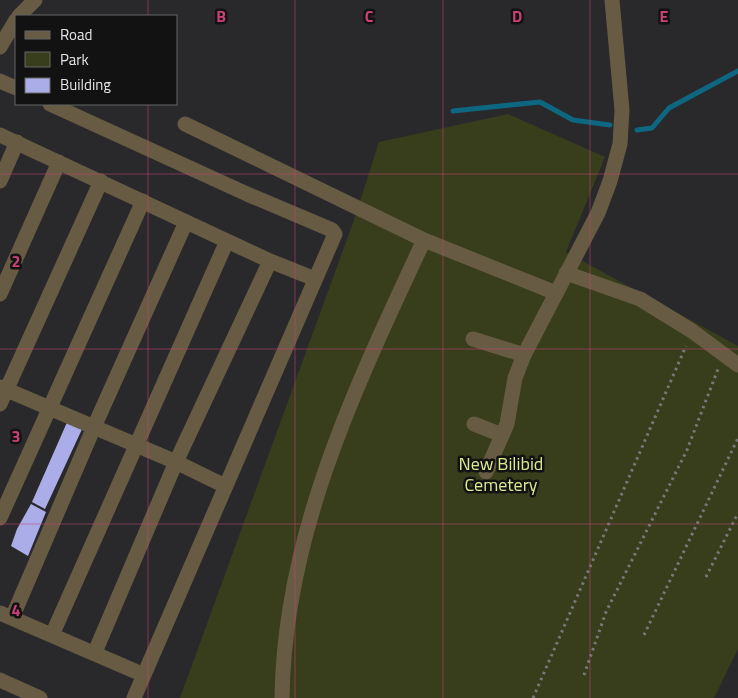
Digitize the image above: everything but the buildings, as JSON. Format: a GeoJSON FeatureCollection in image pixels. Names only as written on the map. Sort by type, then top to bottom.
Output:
{"type":"FeatureCollection","features":[{"type":"Feature","properties":{"kind":"street"},"geometry":{"type":"LineString","coordinates":[[20,15],[35,0]]}},
{"type":"Feature","properties":{"kind":"street"},"geometry":{"type":"LineString","coordinates":[[486,472],[510,412],[515,378],[524,355],[598,213],[610,181],[620,144],[622,110],[620,72],[612,0]]}},
{"type":"Feature","properties":{"kind":"street"},"geometry":{"type":"LineString","coordinates":[[1,40],[15,21]]}},
{"type":"Feature","properties":{"kind":"street"},"geometry":{"type":"LineString","coordinates":[[0,81],[15,88]]}},
{"type":"Feature","properties":{"kind":"street"},"geometry":{"type":"LineString","coordinates":[[52,105],[247,194],[332,230],[335,234],[134,698]]}},
{"type":"Feature","properties":{"kind":"street"},"geometry":{"type":"LineString","coordinates":[[186,124],[424,240],[556,294]]}},
{"type":"Feature","properties":{"kind":"street"},"geometry":{"type":"LineString","coordinates":[[0,135],[101,180],[226,241],[315,279]]}},
{"type":"Feature","properties":{"kind":"street"},"geometry":{"type":"LineString","coordinates":[[0,181],[17,142]]}},
{"type":"Feature","properties":{"kind":"street"},"geometry":{"type":"LineString","coordinates":[[0,294],[59,162]]}},
{"type":"Feature","properties":{"kind":"street"},"geometry":{"type":"LineString","coordinates":[[0,404],[3,388],[101,180]]}},
{"type":"Feature","properties":{"kind":"street"},"geometry":{"type":"LineString","coordinates":[[0,518],[143,201]]}},
{"type":"Feature","properties":{"kind":"street"},"geometry":{"type":"LineString","coordinates":[[144,675],[95,652],[6,616],[94,427],[186,222]]}},
{"type":"Feature","properties":{"kind":"street"},"geometry":{"type":"LineString","coordinates":[[282,698],[290,616],[308,520],[326,466],[363,372],[424,240]]}},
{"type":"Feature","properties":{"kind":"street"},"geometry":{"type":"LineString","coordinates":[[52,636],[226,241]]}},
{"type":"Feature","properties":{"kind":"street"},"geometry":{"type":"LineString","coordinates":[[95,652],[176,462],[270,261]]}},
{"type":"Feature","properties":{"kind":"street"},"geometry":{"type":"LineString","coordinates":[[566,273],[640,299],[692,331],[738,365]]}},
{"type":"Feature","properties":{"kind":"street"},"geometry":{"type":"LineString","coordinates":[[473,339],[524,355]]}},
{"type":"Feature","properties":{"kind":"street"},"geometry":{"type":"LineString","coordinates":[[3,388],[176,462],[225,486]]}},
{"type":"Feature","properties":{"kind":"street"},"geometry":{"type":"LineString","coordinates":[[474,424],[502,435]]}},
{"type":"Feature","properties":{"kind":"street"},"geometry":{"type":"LineString","coordinates":[[0,680],[40,698]]}},
{"type":"Feature","properties":{"kind":"path"},"geometry":{"type":"LineString","coordinates":[[533,698],[692,331]]}},
{"type":"Feature","properties":{"kind":"path"},"geometry":{"type":"LineString","coordinates":[[584,675],[606,612],[687,450],[711,383],[724,354]]}},
{"type":"Feature","properties":{"kind":"path"},"geometry":{"type":"LineString","coordinates":[[644,635],[738,438]]}},
{"type":"Feature","properties":{"kind":"path"},"geometry":{"type":"LineString","coordinates":[[706,577],[738,513]]}},
{"type":"Feature","properties":{"kind":"green space","name":"New Bilibid Cemetery"},"geometry":{"type":"Polygon","coordinates":[[[508,114],[605,157],[566,252],[738,346],[738,649],[714,698],[180,698],[354,220],[379,142],[508,114]]]}},
{"type":"Feature","properties":{"kind":"waterway"},"geometry":{"type":"LineString","coordinates":[[637,130],[652,128],[669,108],[738,71]]}},
{"type":"Feature","properties":{"kind":"waterway"},"geometry":{"type":"LineString","coordinates":[[453,111],[540,102],[573,120],[610,125]]}}]}
